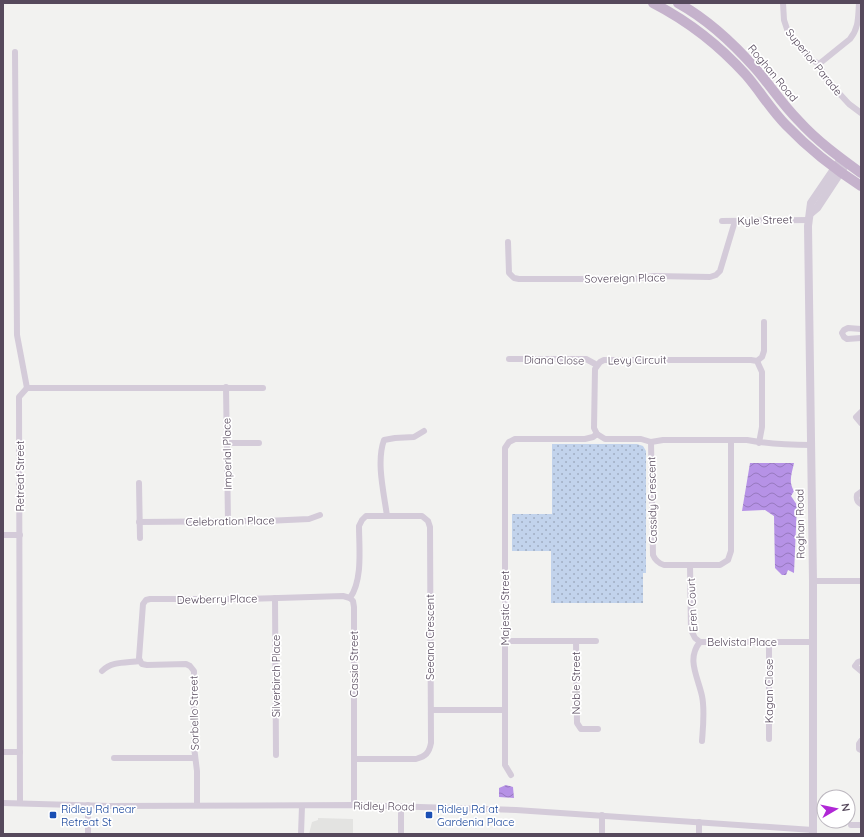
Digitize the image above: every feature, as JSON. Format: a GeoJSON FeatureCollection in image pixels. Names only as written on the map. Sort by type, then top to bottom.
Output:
{"type":"FeatureCollection","features":[{"type":"Feature","properties":{"kind":"main road"},"geometry":{"type":"LineString","coordinates":[[653,3],[674,15]]}},
{"type":"Feature","properties":{"kind":"main road","name":"Roghan Road"},"geometry":{"type":"LineString","coordinates":[[682,4],[742,54],[797,120],[844,161]]}},
{"type":"Feature","properties":{"kind":"main road","name":"Roghan Road"},"geometry":{"type":"LineString","coordinates":[[674,15],[725,53],[746,76],[784,124],[837,171]]}},
{"type":"Feature","properties":{"kind":"main road"},"geometry":{"type":"LineString","coordinates":[[844,161],[861,173]]}},
{"type":"Feature","properties":{"kind":"main road"},"geometry":{"type":"LineString","coordinates":[[837,171],[861,186]]}},
{"type":"Feature","properties":{"kind":"street","name":"Superior Parade"},"geometry":{"type":"LineString","coordinates":[[783,3],[784,20],[788,32],[809,58],[819,64],[826,78],[849,104],[861,113]]}},
{"type":"Feature","properties":{"kind":"street"},"geometry":{"type":"LineString","coordinates":[[819,64],[854,34],[858,23],[859,3]]}},
{"type":"Feature","properties":{"kind":"street","name":"Roghan Road"},"geometry":{"type":"LineString","coordinates":[[674,15],[682,4]]}},
{"type":"Feature","properties":{"kind":"street"},"geometry":{"type":"LineString","coordinates":[[15,52],[17,335],[27,388],[263,388]]}},
{"type":"Feature","properties":{"kind":"street","name":"Roghan Road"},"geometry":{"type":"LineString","coordinates":[[813,832],[812,445],[809,328],[810,216],[811,203],[844,161]]}},
{"type":"Feature","properties":{"kind":"street","name":"Kyle Street"},"geometry":{"type":"LineString","coordinates":[[722,221],[810,216]]}},
{"type":"Feature","properties":{"kind":"street","name":"Sovereign Place"},"geometry":{"type":"LineString","coordinates":[[508,242],[509,273],[514,278],[519,279],[634,279],[654,276],[710,278],[720,271],[735,221]]}},
{"type":"Feature","properties":{"kind":"street"},"geometry":{"type":"LineString","coordinates":[[759,443],[762,427],[762,372],[757,361],[762,357],[764,351],[764,322]]}},
{"type":"Feature","properties":{"kind":"street"},"geometry":{"type":"LineString","coordinates":[[861,329],[848,328],[842,333],[847,339],[861,338]]}},
{"type":"Feature","properties":{"kind":"street","name":"Diana Close"},"geometry":{"type":"LineString","coordinates":[[509,359],[586,359],[597,365]]}},
{"type":"Feature","properties":{"kind":"street","name":"Levy Circuit"},"geometry":{"type":"LineString","coordinates":[[597,434],[594,428],[594,372],[597,365],[604,360],[757,361]]}},
{"type":"Feature","properties":{"kind":"street","name":"Imperial Place"},"geometry":{"type":"LineString","coordinates":[[226,387],[228,521]]}},
{"type":"Feature","properties":{"kind":"street","name":"Retreat Street"},"geometry":{"type":"LineString","coordinates":[[20,803],[19,397],[27,388]]}},
{"type":"Feature","properties":{"kind":"street"},"geometry":{"type":"LineString","coordinates":[[861,412],[856,417],[861,422]]}},
{"type":"Feature","properties":{"kind":"street"},"geometry":{"type":"LineString","coordinates":[[387,516],[380,461],[381,448],[384,440],[414,437],[424,431]]}},
{"type":"Feature","properties":{"kind":"street"},"geometry":{"type":"LineString","coordinates":[[597,434],[605,439],[642,439],[651,442]]}},
{"type":"Feature","properties":{"kind":"street","name":"Majestic Street"},"geometry":{"type":"LineString","coordinates":[[511,775],[505,765],[505,448],[509,442],[515,439],[585,439],[593,437],[597,434]]}},
{"type":"Feature","properties":{"kind":"street","name":"Cassidy Crescent"},"geometry":{"type":"LineString","coordinates":[[731,440],[731,556],[725,563],[720,565],[664,565],[657,561],[653,555],[651,442],[664,440],[731,440],[748,440],[778,445],[812,445]]}},
{"type":"Feature","properties":{"kind":"street"},"geometry":{"type":"LineString","coordinates":[[228,443],[259,443]]}},
{"type":"Feature","properties":{"kind":"street"},"geometry":{"type":"LineString","coordinates":[[139,483],[140,538]]}},
{"type":"Feature","properties":{"kind":"street"},"geometry":{"type":"LineString","coordinates":[[861,492],[857,495],[856,500],[861,504]]}},
{"type":"Feature","properties":{"kind":"street","name":"Celebration Place"},"geometry":{"type":"LineString","coordinates":[[140,522],[266,521],[309,519],[320,515]]}},
{"type":"Feature","properties":{"kind":"street","name":"Seeana Crescent"},"geometry":{"type":"LineString","coordinates":[[350,598],[356,588],[358,578],[359,526],[366,516],[422,516],[428,521],[430,527],[431,710],[431,743],[429,752],[425,756],[416,759],[355,759]]}},
{"type":"Feature","properties":{"kind":"street"},"geometry":{"type":"LineString","coordinates":[[3,535],[20,535]]}},
{"type":"Feature","properties":{"kind":"street","name":"Eren Court"},"geometry":{"type":"LineString","coordinates":[[690,565],[692,630],[695,638],[700,642]]}},
{"type":"Feature","properties":{"kind":"street"},"geometry":{"type":"LineString","coordinates":[[813,581],[861,581]]}},
{"type":"Feature","properties":{"kind":"street","name":"Dewberry Place"},"geometry":{"type":"LineString","coordinates":[[140,662],[139,658],[143,604],[146,600],[343,596],[350,598]]}},
{"type":"Feature","properties":{"kind":"street","name":"Silverbirch Place"},"geometry":{"type":"LineString","coordinates":[[275,598],[276,755]]}},
{"type":"Feature","properties":{"kind":"street","name":"Cassia Street"},"geometry":{"type":"LineString","coordinates":[[350,598],[353,601],[354,607],[354,805]]}},
{"type":"Feature","properties":{"kind":"street"},"geometry":{"type":"LineString","coordinates":[[505,641],[596,641]]}},
{"type":"Feature","properties":{"kind":"street","name":"Noble Street"},"geometry":{"type":"LineString","coordinates":[[576,641],[576,723],[581,729],[598,729]]}},
{"type":"Feature","properties":{"kind":"street","name":"Belvista Place"},"geometry":{"type":"LineString","coordinates":[[702,741],[702,697],[694,669],[693,654],[700,642],[813,642]]}},
{"type":"Feature","properties":{"kind":"street","name":"Kagan Close"},"geometry":{"type":"LineString","coordinates":[[769,642],[769,739]]}},
{"type":"Feature","properties":{"kind":"street"},"geometry":{"type":"LineString","coordinates":[[861,661],[855,666],[861,671]]}},
{"type":"Feature","properties":{"kind":"street","name":"Sorbello Street"},"geometry":{"type":"LineString","coordinates":[[102,671],[107,666],[114,664],[140,662],[147,665],[186,664],[194,671],[197,805]]}},
{"type":"Feature","properties":{"kind":"street"},"geometry":{"type":"LineString","coordinates":[[431,710],[505,710]]}},
{"type":"Feature","properties":{"kind":"street"},"geometry":{"type":"LineString","coordinates":[[861,741],[859,744],[859,749],[861,750]]}},
{"type":"Feature","properties":{"kind":"street"},"geometry":{"type":"LineString","coordinates":[[3,752],[20,752]]}},
{"type":"Feature","properties":{"kind":"street"},"geometry":{"type":"LineString","coordinates":[[114,758],[195,758]]}},
{"type":"Feature","properties":{"kind":"street","name":"Ridley Road"},"geometry":{"type":"LineString","coordinates":[[3,803],[88,805],[354,805],[516,810],[699,822],[813,832]]}},
{"type":"Feature","properties":{"kind":"street"},"geometry":{"type":"LineString","coordinates":[[88,805],[88,834]]}},
{"type":"Feature","properties":{"kind":"street"},"geometry":{"type":"LineString","coordinates":[[301,834],[302,806]]}},
{"type":"Feature","properties":{"kind":"street"},"geometry":{"type":"LineString","coordinates":[[401,807],[401,834]]}},
{"type":"Feature","properties":{"kind":"street"},"geometry":{"type":"LineString","coordinates":[[602,815],[602,834]]}},
{"type":"Feature","properties":{"kind":"street"},"geometry":{"type":"LineString","coordinates":[[699,822],[700,834]]}},
{"type":"Feature","properties":{"kind":"shaded area"},"geometry":{"type":"Polygon","coordinates":[[[552,444],[637,444],[643,446],[646,451],[646,573],[643,573],[643,603],[551,603],[551,551],[512,551],[512,514],[552,514],[552,444]]]}},
{"type":"Feature","properties":{"kind":"shaded area"},"geometry":{"type":"Polygon","coordinates":[[[318,818],[353,819],[353,834],[309,834],[312,822],[318,820],[318,818]]]}},
{"type":"Feature","properties":{"kind":"water"},"geometry":{"type":"Polygon","coordinates":[[[750,463],[794,463],[791,484],[794,491],[791,496],[797,505],[794,573],[788,570],[786,575],[782,575],[775,568],[774,516],[765,510],[742,511],[750,463]]]}},
{"type":"Feature","properties":{"kind":"water"},"geometry":{"type":"Polygon","coordinates":[[[506,785],[513,787],[514,798],[499,797],[499,788],[506,785]]]}},
{"type":"Feature","properties":{"kind":"place","name":"Ridley Rd near Retreat St"},"geometry":{"type":"Point","coordinates":[53,815]}},
{"type":"Feature","properties":{"kind":"place","name":"Ridley Rd at Gardenia Place"},"geometry":{"type":"Point","coordinates":[429,815]}}]}
